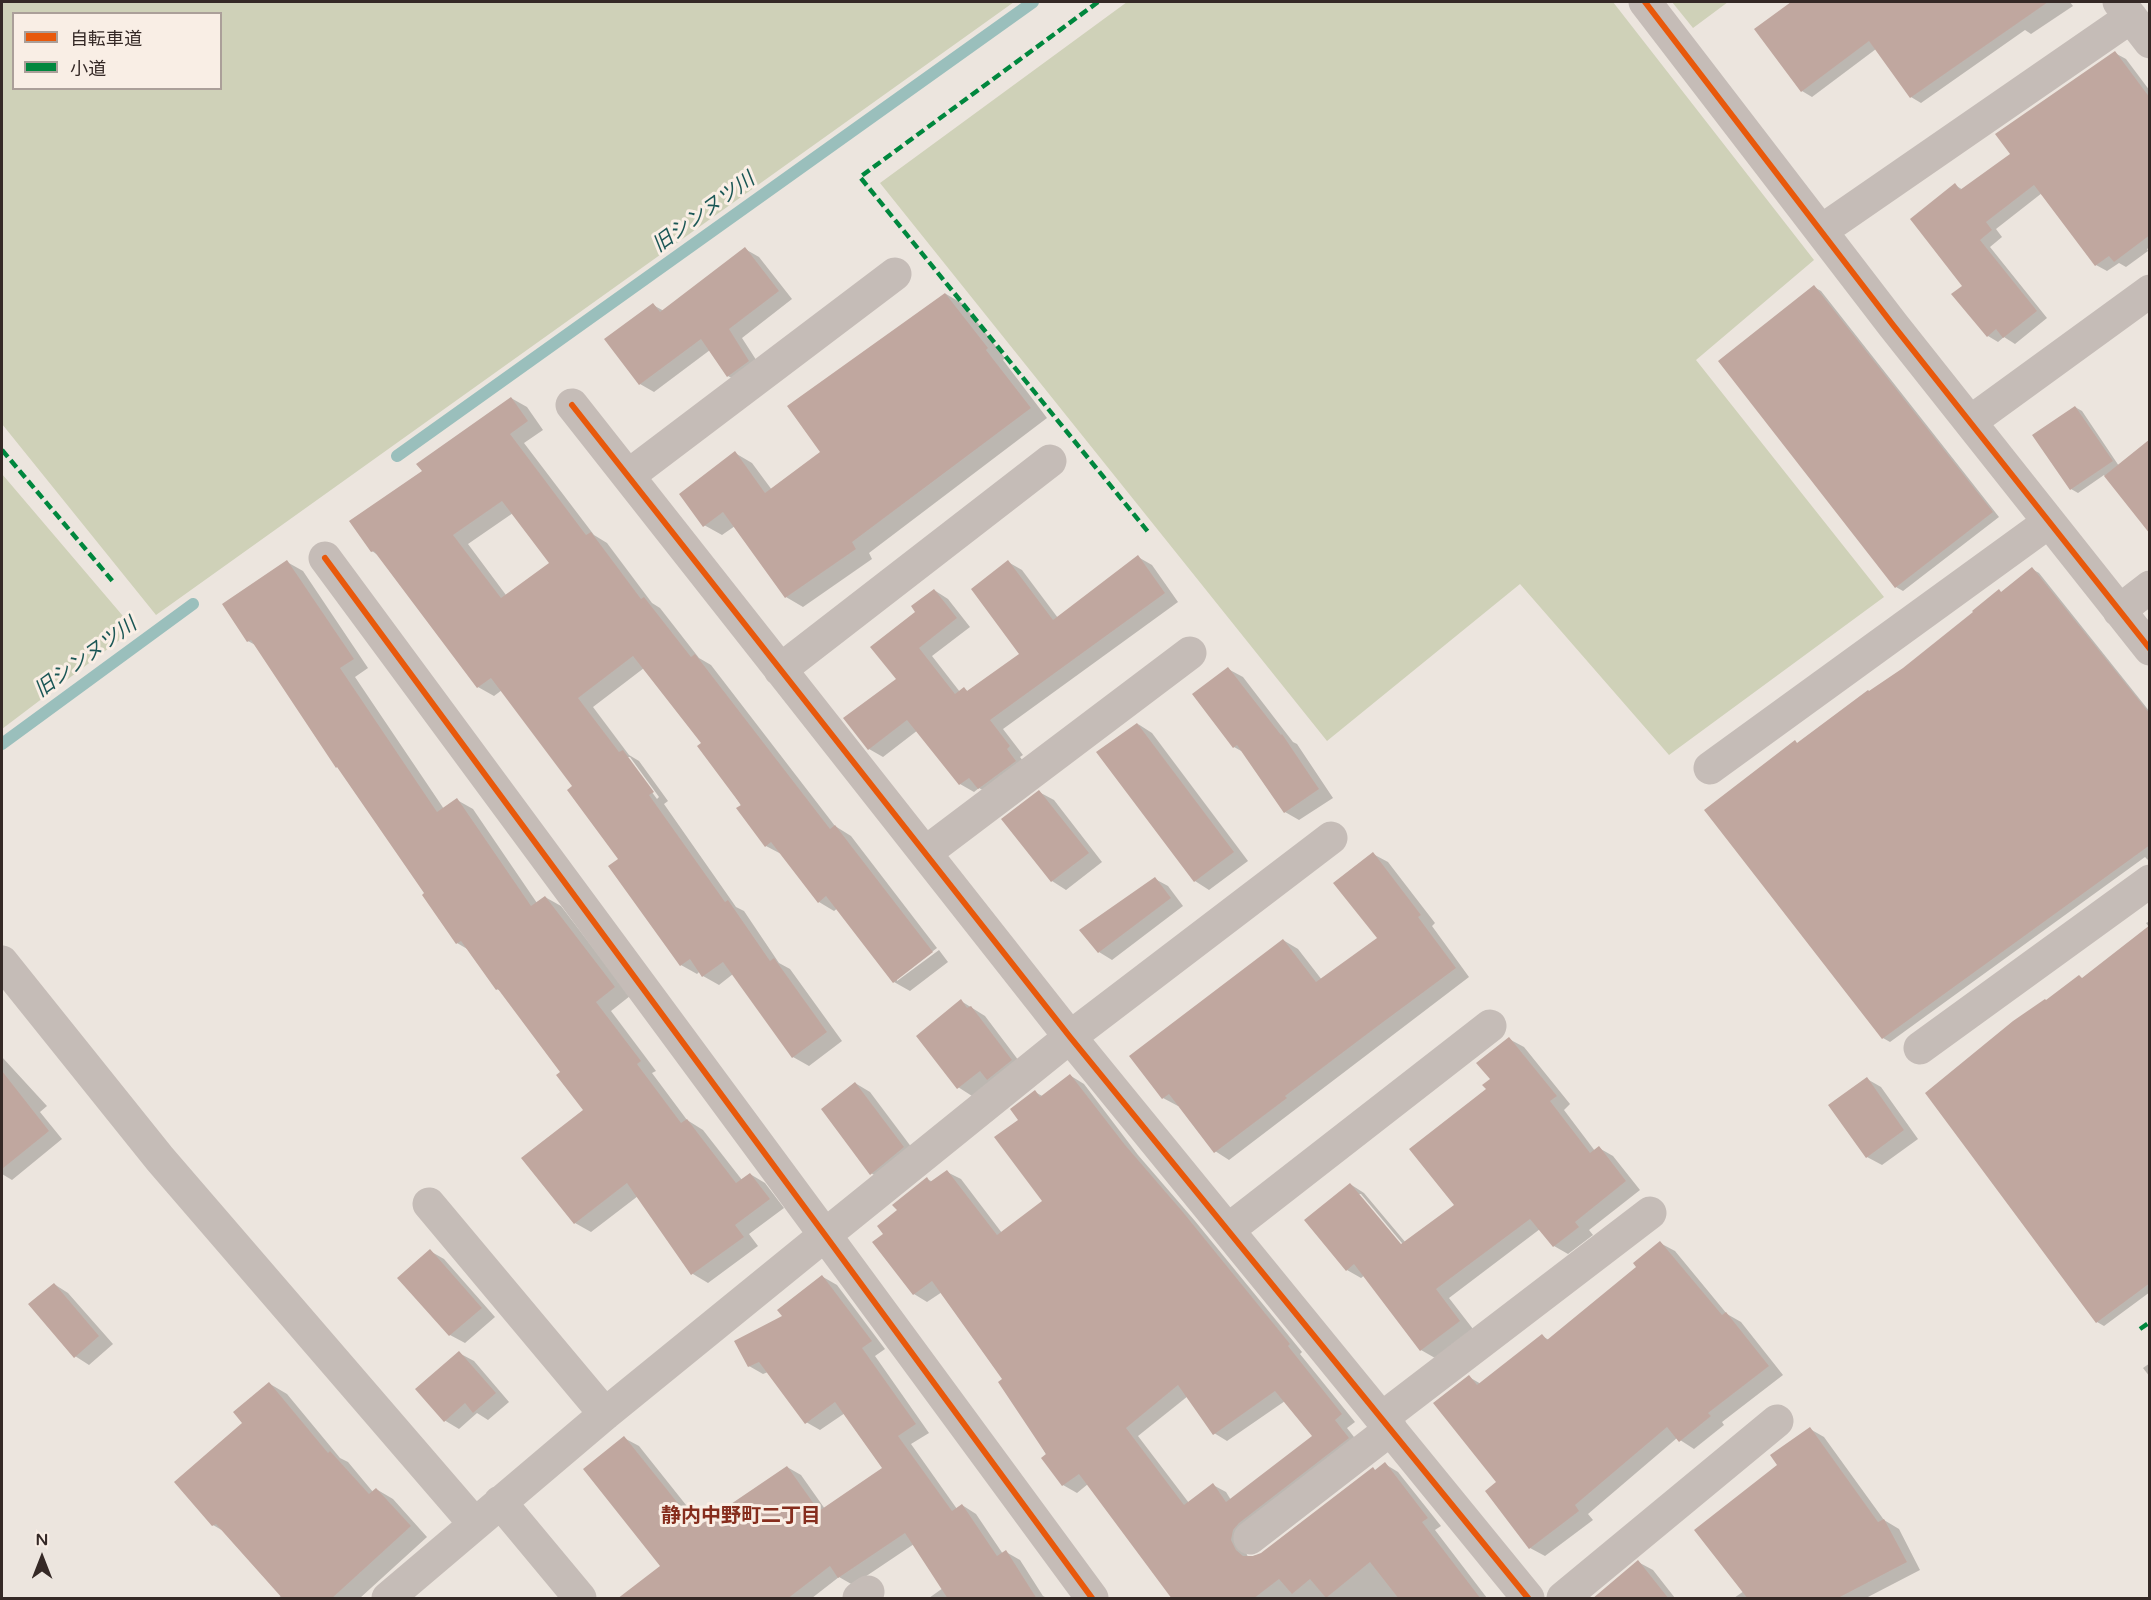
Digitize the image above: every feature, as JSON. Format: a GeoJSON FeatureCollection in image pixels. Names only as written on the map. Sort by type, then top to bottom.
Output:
{"type":"FeatureCollection","features":[{"type":"Feature","properties":{"kind":"street"},"geometry":{"type":"LineString","coordinates":[[1645,2],[1970,422],[2150,649]]}},
{"type":"Feature","properties":{"kind":"street"},"geometry":{"type":"LineString","coordinates":[[1821,231],[2133,20]]}},
{"type":"Feature","properties":{"kind":"street"},"geometry":{"type":"LineString","coordinates":[[628,476],[895,274]]}},
{"type":"Feature","properties":{"kind":"street"},"geometry":{"type":"LineString","coordinates":[[1970,422],[2150,291]]}},
{"type":"Feature","properties":{"kind":"street"},"geometry":{"type":"LineString","coordinates":[[572,405],[1070,1037],[1528,1599]]}},
{"type":"Feature","properties":{"kind":"street"},"geometry":{"type":"LineString","coordinates":[[780,669],[1050,461]]}},
{"type":"Feature","properties":{"kind":"street"},"geometry":{"type":"LineString","coordinates":[[1710,768],[2049,522]]}},
{"type":"Feature","properties":{"kind":"street"},"geometry":{"type":"LineString","coordinates":[[325,558],[1092,1599]]}},
{"type":"Feature","properties":{"kind":"street"},"geometry":{"type":"LineString","coordinates":[[2119,611],[2150,586]]}},
{"type":"Feature","properties":{"kind":"street"},"geometry":{"type":"LineString","coordinates":[[925,853],[1190,653]]}},
{"type":"Feature","properties":{"kind":"street"},"geometry":{"type":"LineString","coordinates":[[388,1599],[474,1523],[605,1414],[1070,1037],[1331,838]]}},
{"type":"Feature","properties":{"kind":"street"},"geometry":{"type":"LineString","coordinates":[[1920,1048],[2150,881]]}},
{"type":"Feature","properties":{"kind":"street"},"geometry":{"type":"LineString","coordinates":[[2,962],[160,1159],[474,1523]]}},
{"type":"Feature","properties":{"kind":"street"},"geometry":{"type":"LineString","coordinates":[[1228,1230],[1490,1026]]}},
{"type":"Feature","properties":{"kind":"street"},"geometry":{"type":"LineString","coordinates":[[429,1204],[605,1414]]}},
{"type":"Feature","properties":{"kind":"street"},"geometry":{"type":"LineString","coordinates":[[1250,1538],[1386,1424],[1650,1213]]}},
{"type":"Feature","properties":{"kind":"street"},"geometry":{"type":"LineString","coordinates":[[1563,1599],[1777,1421]]}},
{"type":"Feature","properties":{"kind":"street"},"geometry":{"type":"LineString","coordinates":[[500,1502],[580,1599]]}},
{"type":"Feature","properties":{"kind":"green space"},"geometry":{"type":"Polygon","coordinates":[[[2,2],[1014,2],[156,615],[2,424],[2,2]]]}},
{"type":"Feature","properties":{"kind":"green space"},"geometry":{"type":"Polygon","coordinates":[[[1127,2],[1613,2],[1814,260],[1696,360],[1884,597],[1669,755],[1520,584],[1327,741],[880,183],[1127,2]]]}},
{"type":"Feature","properties":{"kind":"green space"},"geometry":{"type":"Polygon","coordinates":[[[1672,2],[1728,2],[1693,28],[1672,2]]]}},
{"type":"Feature","properties":{"kind":"green space"},"geometry":{"type":"Polygon","coordinates":[[[2,474],[134,629],[2,729],[2,474]]]}},
{"type":"Feature","properties":{"kind":"building"},"geometry":{"type":"Polygon","coordinates":[[[1791,2],[2048,2],[1910,98],[1869,41],[1801,92],[1754,29],[1791,2]]]}},
{"type":"Feature","properties":{"kind":"building"},"geometry":{"type":"Polygon","coordinates":[[[2115,51],[2150,98],[2150,235],[2114,262],[2109,256],[2095,266],[2034,185],[1986,222],[1992,230],[1980,240],[2037,311],[2003,338],[1996,329],[1987,337],[1951,294],[1962,286],[1910,219],[1955,183],[1960,190],[2010,154],[1995,134],[2115,51]]]}},
{"type":"Feature","properties":{"kind":"building"},"geometry":{"type":"Polygon","coordinates":[[[745,247],[779,291],[729,329],[749,361],[727,377],[701,339],[639,385],[604,339],[653,303],[660,312],[745,247]]]}},
{"type":"Feature","properties":{"kind":"building"},"geometry":{"type":"Polygon","coordinates":[[[1814,285],[1993,512],[1895,588],[1718,361],[1814,285]]]}},
{"type":"Feature","properties":{"kind":"building"},"geometry":{"type":"Polygon","coordinates":[[[945,293],[1031,408],[852,542],[856,549],[785,598],[723,512],[703,527],[679,494],[735,451],[765,493],[820,452],[787,406],[945,293]]]}},
{"type":"Feature","properties":{"kind":"building"},"geometry":{"type":"Polygon","coordinates":[[[511,397],[528,421],[510,434],[586,535],[591,532],[641,599],[644,597],[691,657],[695,654],[830,829],[835,825],[933,952],[893,983],[826,896],[818,903],[771,842],[765,847],[736,808],[741,805],[697,746],[701,743],[633,656],[578,698],[619,752],[623,750],[654,792],[649,795],[725,902],[728,900],[770,961],[774,958],[827,1032],[792,1058],[723,962],[702,977],[690,959],[680,966],[608,866],[618,859],[567,790],[572,786],[491,678],[477,688],[349,521],[422,471],[416,464],[511,397]],[[502,501],[453,535],[501,598],[549,563],[502,501]]]}},
{"type":"Feature","properties":{"kind":"building"},"geometry":{"type":"Polygon","coordinates":[[[2075,406],[2113,461],[2070,490],[2032,435],[2075,406]]]}},
{"type":"Feature","properties":{"kind":"building"},"geometry":{"type":"Polygon","coordinates":[[[2150,439],[2150,534],[2104,476],[2150,439]]]}},
{"type":"Feature","properties":{"kind":"building"},"geometry":{"type":"Polygon","coordinates":[[[1138,555],[1165,593],[990,720],[1010,746],[1007,749],[1016,761],[978,789],[969,778],[959,785],[907,720],[868,750],[843,718],[896,679],[870,647],[915,612],[911,606],[934,589],[957,618],[919,648],[955,694],[964,687],[967,691],[1019,654],[971,589],[1008,560],[1053,620],[1138,555]]]}},
{"type":"Feature","properties":{"kind":"building"},"geometry":{"type":"Polygon","coordinates":[[[287,560],[354,659],[340,668],[437,812],[457,798],[531,906],[545,896],[615,987],[596,1002],[641,1061],[637,1064],[681,1123],[687,1119],[736,1183],[750,1173],[770,1199],[735,1225],[744,1237],[691,1275],[627,1183],[574,1224],[521,1158],[583,1110],[556,1075],[560,1072],[498,989],[496,990],[461,941],[456,944],[422,895],[424,893],[336,768],[251,640],[247,642],[222,604],[287,560]]]}},
{"type":"Feature","properties":{"kind":"building"},"geometry":{"type":"Polygon","coordinates":[[[2032,567],[2150,714],[2150,845],[1882,1039],[1704,810],[1795,740],[1797,743],[1868,690],[1903,668],[1999,589],[2001,592],[2032,567]]]}},
{"type":"Feature","properties":{"kind":"building"},"geometry":{"type":"Polygon","coordinates":[[[1228,667],[1282,734],[1319,789],[1284,813],[1237,745],[1233,748],[1192,694],[1228,667]]]}},
{"type":"Feature","properties":{"kind":"building"},"geometry":{"type":"Polygon","coordinates":[[[1137,723],[1234,852],[1194,882],[1096,752],[1137,723]]]}},
{"type":"Feature","properties":{"kind":"building"},"geometry":{"type":"Polygon","coordinates":[[[1039,790],[1089,853],[1051,882],[1001,819],[1039,790]]]}},
{"type":"Feature","properties":{"kind":"building"},"geometry":{"type":"Polygon","coordinates":[[[1373,852],[1421,915],[1418,917],[1456,968],[1285,1096],[1287,1098],[1214,1153],[1169,1094],[1162,1099],[1129,1056],[1283,939],[1316,982],[1377,938],[1333,883],[1373,852]]]}},
{"type":"Feature","properties":{"kind":"building"},"geometry":{"type":"Polygon","coordinates":[[[1155,877],[1171,898],[1098,953],[1079,930],[1155,877]]]}},
{"type":"Feature","properties":{"kind":"building"},"geometry":{"type":"Polygon","coordinates":[[[2150,925],[2150,1283],[2096,1323],[1925,1093],[2013,1021],[2079,975],[2082,978],[2150,925]]]}},
{"type":"Feature","properties":{"kind":"building"},"geometry":{"type":"Polygon","coordinates":[[[961,999],[967,1008],[971,1006],[1012,1060],[987,1080],[980,1071],[957,1089],[916,1036],[961,999]]]}},
{"type":"Feature","properties":{"kind":"building"},"geometry":{"type":"Polygon","coordinates":[[[1509,1037],[1557,1096],[1550,1101],[1590,1153],[1599,1146],[1626,1181],[1575,1222],[1579,1227],[1553,1247],[1530,1219],[1436,1289],[1460,1321],[1420,1351],[1354,1264],[1346,1271],[1304,1220],[1350,1183],[1401,1244],[1454,1205],[1409,1149],[1486,1089],[1482,1085],[1490,1079],[1476,1063],[1509,1037]]]}},
{"type":"Feature","properties":{"kind":"building"},"geometry":{"type":"Polygon","coordinates":[[[2,1071],[49,1131],[2,1169],[2,1071]]]}},
{"type":"Feature","properties":{"kind":"building"},"geometry":{"type":"Polygon","coordinates":[[[1070,1074],[1125,1145],[1290,1344],[1288,1346],[1342,1414],[1335,1420],[1349,1438],[1239,1523],[1233,1530],[1231,1540],[1236,1550],[1243,1556],[1261,1553],[1373,1467],[1375,1470],[1385,1462],[1428,1518],[1422,1522],[1481,1599],[1399,1599],[1370,1562],[1326,1598],[1310,1579],[1292,1594],[1279,1579],[1253,1599],[1172,1599],[1079,1474],[1062,1486],[1041,1458],[1046,1454],[998,1382],[1002,1379],[932,1281],[913,1295],[872,1242],[883,1234],[877,1226],[897,1210],[892,1205],[927,1177],[930,1182],[947,1170],[997,1235],[1042,1201],[994,1137],[1018,1120],[1010,1109],[1035,1090],[1040,1097],[1070,1074]],[[1178,1385],[1126,1428],[1184,1505],[1213,1483],[1226,1502],[1312,1436],[1275,1391],[1213,1435],[1178,1385]]]}},
{"type":"Feature","properties":{"kind":"building"},"geometry":{"type":"Polygon","coordinates":[[[1867,1077],[1904,1130],[1866,1158],[1828,1105],[1867,1077]]]}},
{"type":"Feature","properties":{"kind":"building"},"geometry":{"type":"Polygon","coordinates":[[[855,1082],[904,1147],[870,1175],[821,1109],[855,1082]]]}},
{"type":"Feature","properties":{"kind":"building"},"geometry":{"type":"Polygon","coordinates":[[[1660,1241],[1722,1315],[1726,1312],[1769,1366],[1708,1413],[1711,1416],[1679,1442],[1667,1427],[1575,1505],[1579,1511],[1529,1549],[1485,1491],[1496,1482],[1433,1403],[1469,1375],[1477,1385],[1542,1334],[1547,1340],[1636,1267],[1633,1263],[1660,1241]]]}},
{"type":"Feature","properties":{"kind":"building"},"geometry":{"type":"Polygon","coordinates":[[[430,1249],[482,1308],[449,1336],[397,1278],[430,1249]]]}},
{"type":"Feature","properties":{"kind":"building"},"geometry":{"type":"Polygon","coordinates":[[[822,1275],[872,1341],[862,1348],[916,1424],[898,1436],[952,1511],[962,1504],[997,1556],[1006,1550],[1037,1599],[948,1599],[905,1533],[838,1578],[830,1566],[787,1599],[617,1599],[660,1566],[583,1469],[624,1436],[697,1527],[787,1466],[819,1511],[882,1468],[835,1402],[805,1424],[759,1362],[748,1367],[734,1341],[782,1316],[777,1310],[822,1275]]]}},
{"type":"Feature","properties":{"kind":"building"},"geometry":{"type":"Polygon","coordinates":[[[54,1283],[99,1336],[74,1358],[28,1304],[54,1283]]]}},
{"type":"Feature","properties":{"kind":"building"},"geometry":{"type":"Polygon","coordinates":[[[459,1351],[496,1393],[473,1413],[465,1403],[444,1422],[415,1389],[459,1351]]]}},
{"type":"Feature","properties":{"kind":"building"},"geometry":{"type":"Polygon","coordinates":[[[269,1382],[328,1453],[330,1451],[369,1494],[376,1488],[411,1526],[331,1599],[283,1599],[216,1524],[212,1526],[174,1482],[242,1423],[233,1412],[269,1382]]]}},
{"type":"Feature","properties":{"kind":"building"},"geometry":{"type":"Polygon","coordinates":[[[1810,1427],[1878,1522],[1884,1519],[1907,1562],[1836,1599],[1748,1599],[1694,1530],[1777,1465],[1770,1455],[1810,1427]]]}},
{"type":"Feature","properties":{"kind":"building"},"geometry":{"type":"Polygon","coordinates":[[[1638,1560],[1669,1599],[1592,1599],[1638,1560]]]}},
{"type":"Feature","properties":{"kind":"waterway","name":"旧シンヌツ川"},"geometry":{"type":"LineString","coordinates":[[397,456],[1033,2]]}},
{"type":"Feature","properties":{"kind":"waterway","name":"旧シンヌツ川"},"geometry":{"type":"LineString","coordinates":[[2,744],[193,604]]}},
{"type":"Feature","properties":{"kind":"marked path"},"geometry":{"type":"LineString","coordinates":[[1098,2],[860,177],[1149,533]]}},
{"type":"Feature","properties":{"kind":"marked path"},"geometry":{"type":"LineString","coordinates":[[2,450],[115,584]]}},
{"type":"Feature","properties":{"kind":"marked path"},"geometry":{"type":"LineString","coordinates":[[2140,1329],[2150,1322]]}},
{"type":"Feature","properties":{"kind":"cycle path"},"geometry":{"type":"LineString","coordinates":[[1645,2],[1893,325],[2150,649]]}},
{"type":"Feature","properties":{"kind":"cycle path"},"geometry":{"type":"LineString","coordinates":[[572,405],[1070,1037],[1528,1598]]}},
{"type":"Feature","properties":{"kind":"cycle path"},"geometry":{"type":"LineString","coordinates":[[325,558],[1092,1598]]}},
{"type":"Feature","properties":{"kind":"district","name":"静内中野町二丁目"},"geometry":{"type":"Point","coordinates":[741,1517]}}]}
